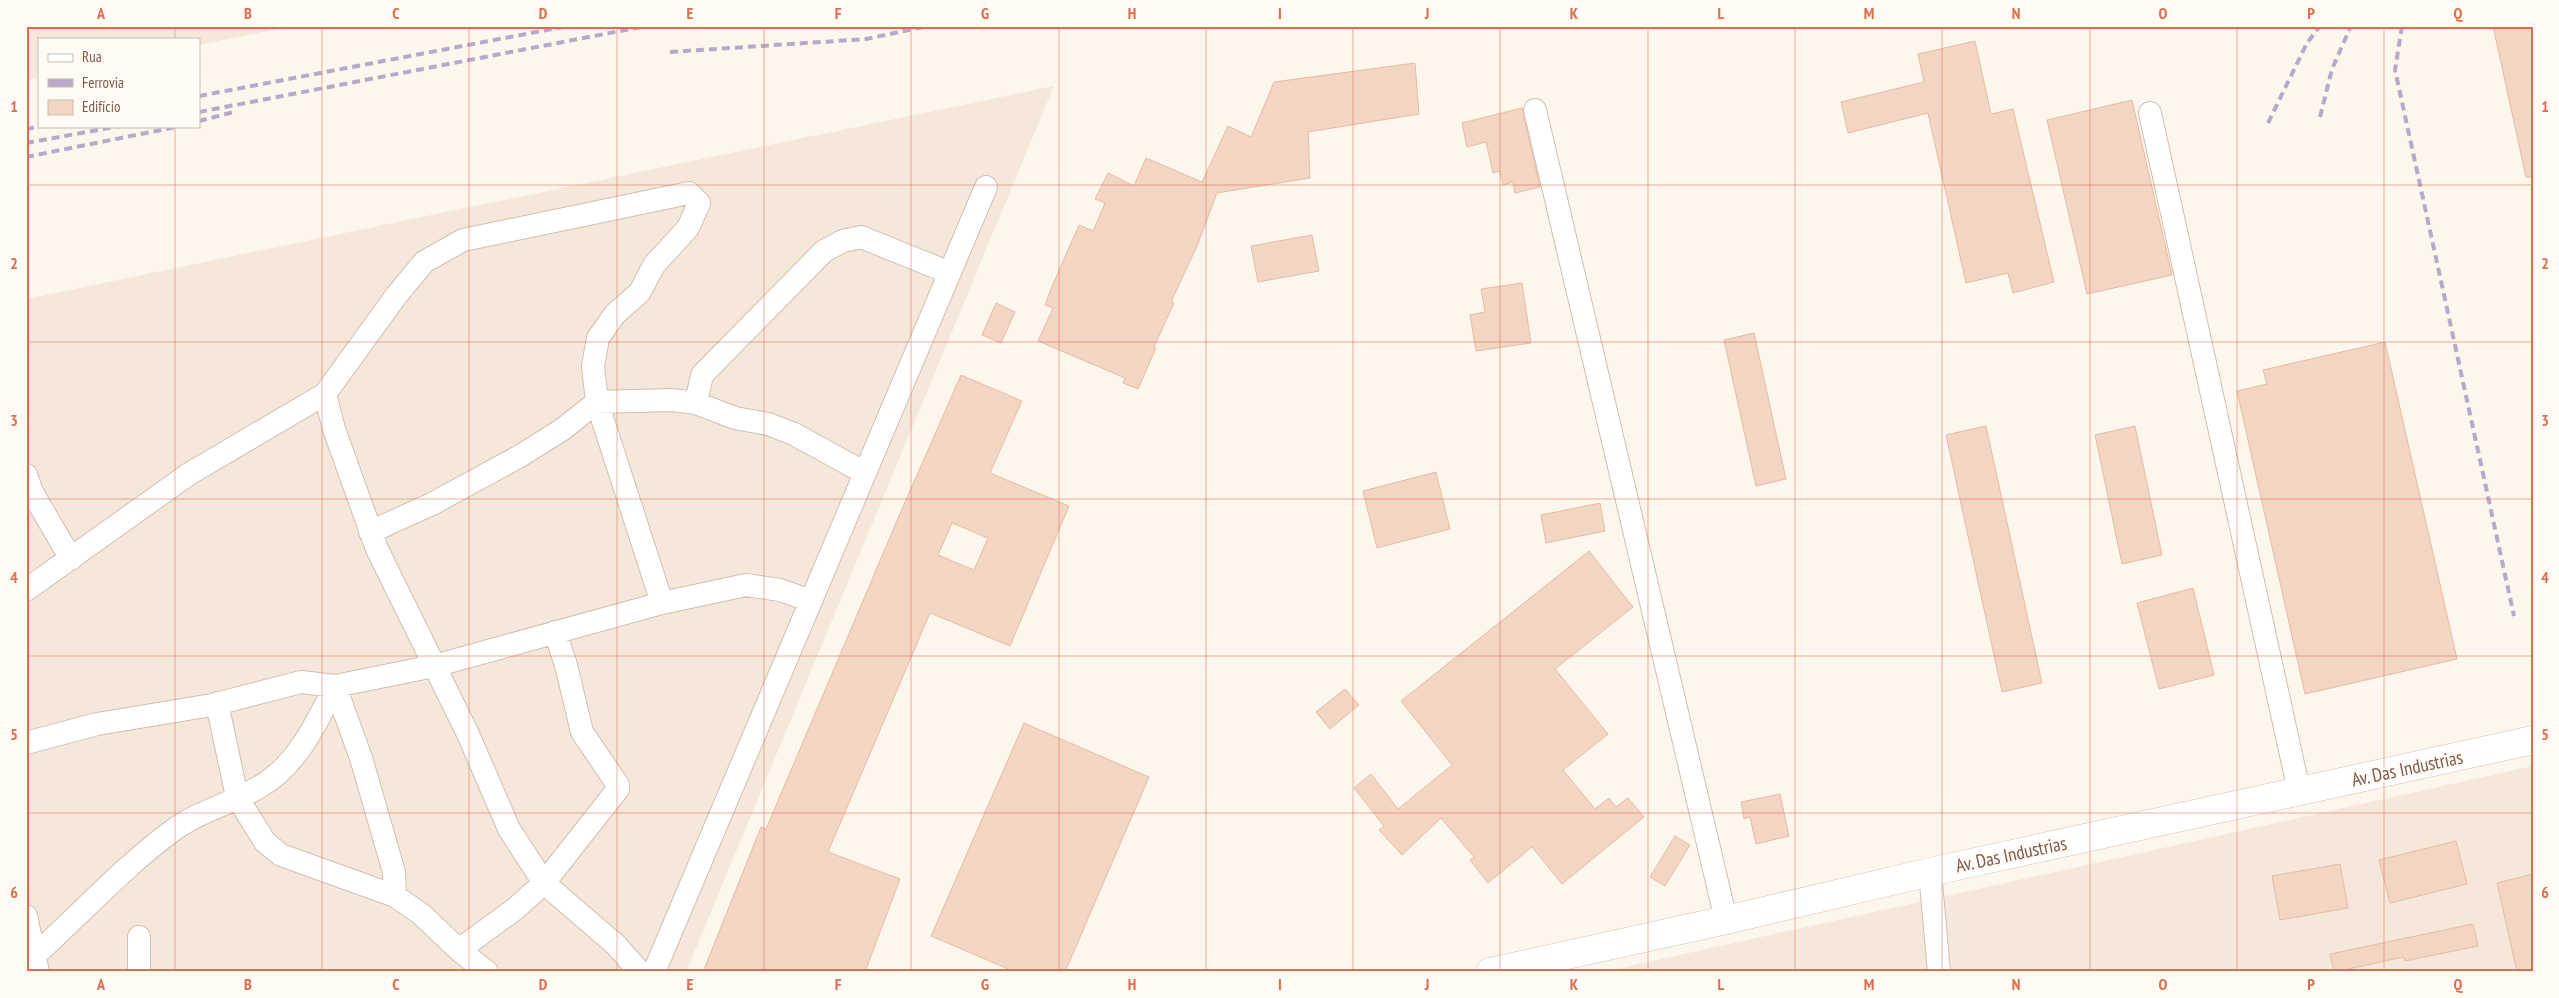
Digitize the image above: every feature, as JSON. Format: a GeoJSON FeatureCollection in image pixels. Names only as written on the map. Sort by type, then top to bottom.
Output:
{"type":"FeatureCollection","features":[{"type":"Feature","properties":{"kind":"main road","name":"Av. Das Industrias"},"geometry":{"type":"LineString","coordinates":[[1490,972],[1726,920],[1930,872],[2533,740]]}},
{"type":"Feature","properties":{"kind":"street"},"geometry":{"type":"LineString","coordinates":[[1535,110],[1726,920]]}},
{"type":"Feature","properties":{"kind":"street"},"geometry":{"type":"LineString","coordinates":[[2150,113],[2299,791]]}},
{"type":"Feature","properties":{"kind":"street"},"geometry":{"type":"LineString","coordinates":[[654,972],[986,187]]}},
{"type":"Feature","properties":{"kind":"street"},"geometry":{"type":"LineString","coordinates":[[26,590],[190,474],[325,394],[396,296],[424,262],[463,240],[689,193],[699,203],[688,228],[654,265],[640,292],[615,314],[598,338],[593,366],[596,402],[662,603]]}},
{"type":"Feature","properties":{"kind":"street"},"geometry":{"type":"LineString","coordinates":[[696,403],[702,375],[824,251],[843,241],[861,236],[950,273]]}},
{"type":"Feature","properties":{"kind":"street"},"geometry":{"type":"LineString","coordinates":[[325,394],[334,429],[377,549],[468,734],[509,829],[544,883],[616,945],[640,972]]}},
{"type":"Feature","properties":{"kind":"street"},"geometry":{"type":"LineString","coordinates":[[370,532],[432,504],[520,456],[563,429],[596,402],[672,400],[696,403],[735,418],[768,424],[794,434],[865,473]]}},
{"type":"Feature","properties":{"kind":"street"},"geometry":{"type":"LineString","coordinates":[[26,475],[32,492],[71,559]]}},
{"type":"Feature","properties":{"kind":"street"},"geometry":{"type":"LineString","coordinates":[[27,740],[97,724],[217,703],[301,682],[335,686],[434,666],[662,603],[746,586],[780,590],[811,601]]}},
{"type":"Feature","properties":{"kind":"street"},"geometry":{"type":"LineString","coordinates":[[459,950],[515,909],[544,883],[616,792],[618,784],[582,732],[566,665],[554,632]]}},
{"type":"Feature","properties":{"kind":"street"},"geometry":{"type":"LineString","coordinates":[[36,964],[170,832],[203,812],[260,787],[286,765],[314,731],[335,686]]}},
{"type":"Feature","properties":{"kind":"street"},"geometry":{"type":"LineString","coordinates":[[335,686],[361,758],[394,872],[395,896]]}},
{"type":"Feature","properties":{"kind":"street"},"geometry":{"type":"LineString","coordinates":[[217,703],[237,798],[265,842],[281,855],[395,896],[422,914],[459,950],[486,972]]}},
{"type":"Feature","properties":{"kind":"street"},"geometry":{"type":"LineString","coordinates":[[1930,872],[1940,972]]}},
{"type":"Feature","properties":{"kind":"street"},"geometry":{"type":"LineString","coordinates":[[26,916],[36,964]]}},
{"type":"Feature","properties":{"kind":"street"},"geometry":{"type":"LineString","coordinates":[[139,937],[139,972]]}},
{"type":"Feature","properties":{"kind":"shaded area"},"geometry":{"type":"Polygon","coordinates":[[[26,26],[293,26],[200,45],[200,38],[38,38],[38,78],[26,80],[26,26]]]}},
{"type":"Feature","properties":{"kind":"shaded area"},"geometry":{"type":"Polygon","coordinates":[[[1054,86],[686,972],[26,972],[26,299],[1054,86]]]}},
{"type":"Feature","properties":{"kind":"shaded area"},"geometry":{"type":"Polygon","coordinates":[[[2533,766],[2533,972],[1603,972],[2533,766]]]}},
{"type":"Feature","properties":{"kind":"building"},"geometry":{"type":"Polygon","coordinates":[[[2493,26],[2533,26],[2533,177],[2526,177],[2493,26]]]}},
{"type":"Feature","properties":{"kind":"building"},"geometry":{"type":"Polygon","coordinates":[[[1975,41],[1991,114],[2013,109],[2054,282],[2013,293],[2008,273],[1966,283],[1928,113],[1848,133],[1841,102],[1924,82],[1918,54],[1975,41]]]}},
{"type":"Feature","properties":{"kind":"building"},"geometry":{"type":"Polygon","coordinates":[[[1415,63],[1419,114],[1308,132],[1310,178],[1217,193],[1197,246],[1171,302],[1174,303],[1138,389],[1123,383],[1125,378],[1038,341],[1053,308],[1045,305],[1079,225],[1093,231],[1105,203],[1095,199],[1108,173],[1134,186],[1146,158],[1202,182],[1228,126],[1251,137],[1274,82],[1415,63]]]}},
{"type":"Feature","properties":{"kind":"building"},"geometry":{"type":"Polygon","coordinates":[[[2132,100],[2172,275],[2087,294],[2047,120],[2132,100]]]}},
{"type":"Feature","properties":{"kind":"building"},"geometry":{"type":"Polygon","coordinates":[[[1522,108],[1540,187],[1515,193],[1513,182],[1503,185],[1500,171],[1493,173],[1486,142],[1467,147],[1462,123],[1522,108]]]}},
{"type":"Feature","properties":{"kind":"building"},"geometry":{"type":"Polygon","coordinates":[[[1312,235],[1319,271],[1258,282],[1251,246],[1312,235]]]}},
{"type":"Feature","properties":{"kind":"building"},"geometry":{"type":"Polygon","coordinates":[[[1522,283],[1531,343],[1476,351],[1470,315],[1485,312],[1481,289],[1522,283]]]}},
{"type":"Feature","properties":{"kind":"building"},"geometry":{"type":"Polygon","coordinates":[[[996,303],[1015,312],[1001,343],[982,335],[996,303]]]}},
{"type":"Feature","properties":{"kind":"building"},"geometry":{"type":"Polygon","coordinates":[[[1754,333],[1786,479],[1756,486],[1724,340],[1754,333]]]}},
{"type":"Feature","properties":{"kind":"building"},"geometry":{"type":"Polygon","coordinates":[[[2385,342],[2457,659],[2305,694],[2237,391],[2267,384],[2263,370],[2385,342]]]}},
{"type":"Feature","properties":{"kind":"building"},"geometry":{"type":"Polygon","coordinates":[[[961,375],[1022,401],[990,473],[1069,506],[1010,646],[930,613],[828,852],[900,879],[865,972],[703,972],[761,827],[766,829],[961,375]],[[952,523],[938,555],[974,570],[988,538],[952,523]]]}},
{"type":"Feature","properties":{"kind":"building"},"geometry":{"type":"Polygon","coordinates":[[[1986,426],[2042,683],[2002,692],[1946,435],[1986,426]]]}},
{"type":"Feature","properties":{"kind":"building"},"geometry":{"type":"Polygon","coordinates":[[[2135,426],[2162,555],[2122,564],[2095,435],[2135,426]]]}},
{"type":"Feature","properties":{"kind":"building"},"geometry":{"type":"Polygon","coordinates":[[[1436,472],[1450,529],[1377,548],[1363,491],[1436,472]]]}},
{"type":"Feature","properties":{"kind":"building"},"geometry":{"type":"Polygon","coordinates":[[[1600,503],[1605,531],[1546,543],[1541,515],[1600,503]]]}},
{"type":"Feature","properties":{"kind":"building"},"geometry":{"type":"Polygon","coordinates":[[[1589,551],[1633,607],[1555,669],[1608,734],[1563,770],[1595,809],[1609,798],[1616,807],[1628,798],[1644,817],[1562,884],[1532,847],[1488,883],[1470,860],[1474,857],[1441,818],[1402,855],[1379,830],[1384,826],[1354,788],[1371,774],[1398,809],[1452,765],[1401,701],[1589,551]]]}},
{"type":"Feature","properties":{"kind":"building"},"geometry":{"type":"Polygon","coordinates":[[[2193,588],[2214,675],[2159,689],[2137,603],[2193,588]]]}},
{"type":"Feature","properties":{"kind":"building"},"geometry":{"type":"Polygon","coordinates":[[[1345,689],[1359,705],[1330,729],[1316,712],[1345,689]]]}},
{"type":"Feature","properties":{"kind":"building"},"geometry":{"type":"Polygon","coordinates":[[[1024,723],[1149,777],[1065,972],[1015,972],[931,936],[1024,723]]]}},
{"type":"Feature","properties":{"kind":"building"},"geometry":{"type":"Polygon","coordinates":[[[1780,794],[1789,836],[1756,844],[1750,817],[1744,819],[1741,802],[1780,794]]]}},
{"type":"Feature","properties":{"kind":"building"},"geometry":{"type":"Polygon","coordinates":[[[1675,836],[1690,845],[1665,886],[1650,877],[1675,836]]]}},
{"type":"Feature","properties":{"kind":"building"},"geometry":{"type":"Polygon","coordinates":[[[2456,841],[2467,884],[2390,903],[2379,860],[2456,841]]]}},
{"type":"Feature","properties":{"kind":"building"},"geometry":{"type":"Polygon","coordinates":[[[2340,864],[2348,908],[2280,920],[2272,876],[2340,864]]]}},
{"type":"Feature","properties":{"kind":"building"},"geometry":{"type":"Polygon","coordinates":[[[2533,874],[2533,972],[2517,972],[2497,883],[2533,874]]]}},
{"type":"Feature","properties":{"kind":"building"},"geometry":{"type":"Polygon","coordinates":[[[2473,924],[2478,946],[2405,961],[2404,957],[2334,972],[2330,954],[2473,924]]]}},
{"type":"Feature","properties":{"kind":"railway"},"geometry":{"type":"LineString","coordinates":[[200,96],[568,26]]}},
{"type":"Feature","properties":{"kind":"railway"},"geometry":{"type":"LineString","coordinates":[[200,112],[646,26]]}},
{"type":"Feature","properties":{"kind":"railway"},"geometry":{"type":"LineString","coordinates":[[670,52],[866,39],[928,26]]}},
{"type":"Feature","properties":{"kind":"railway"},"geometry":{"type":"LineString","coordinates":[[2268,123],[2307,43],[2320,26]]}},
{"type":"Feature","properties":{"kind":"railway"},"geometry":{"type":"LineString","coordinates":[[2320,117],[2332,69],[2351,26]]}},
{"type":"Feature","properties":{"kind":"railway"},"geometry":{"type":"LineString","coordinates":[[2402,26],[2395,70],[2514,616]]}},
{"type":"Feature","properties":{"kind":"railway"},"geometry":{"type":"LineString","coordinates":[[200,121],[234,112]]}},
{"type":"Feature","properties":{"kind":"railway"},"geometry":{"type":"LineString","coordinates":[[26,129],[38,127]]}},
{"type":"Feature","properties":{"kind":"railway"},"geometry":{"type":"LineString","coordinates":[[26,143],[109,128]]}},
{"type":"Feature","properties":{"kind":"railway"},"geometry":{"type":"LineString","coordinates":[[26,157],[171,128]]}}]}
